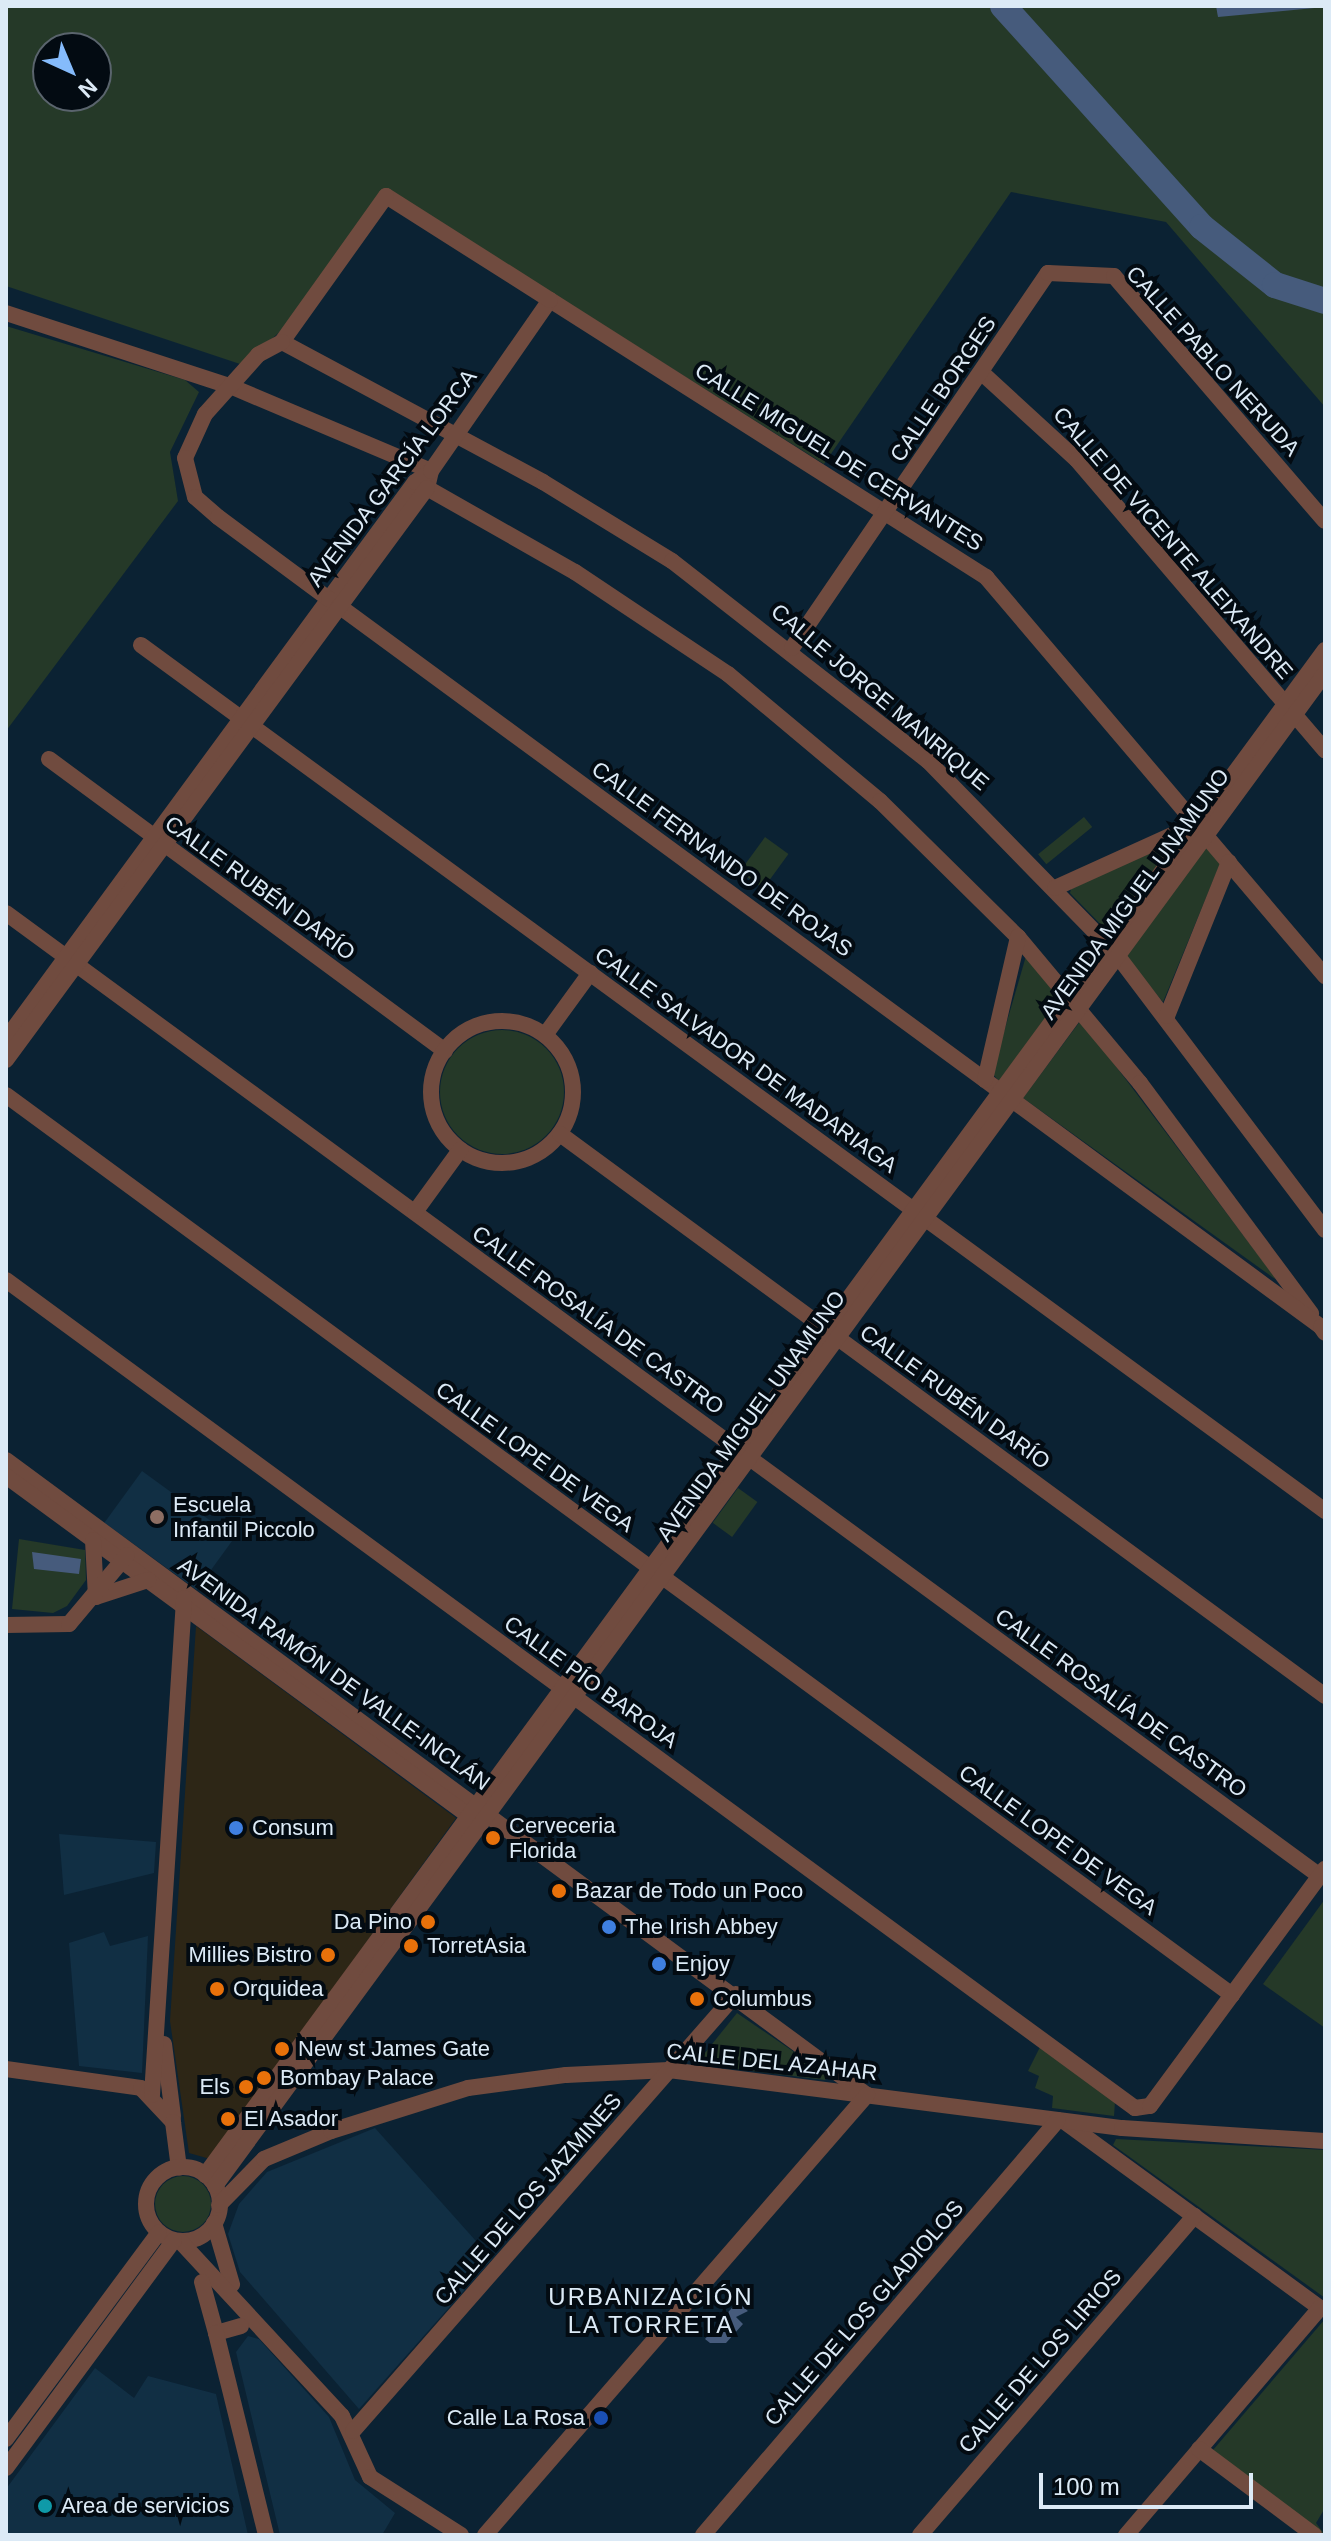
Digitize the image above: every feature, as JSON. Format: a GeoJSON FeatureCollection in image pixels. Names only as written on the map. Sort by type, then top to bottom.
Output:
{"type":"FeatureCollection","features":[{"type":"Feature","properties":{"kind":"street"},"geometry":{"type":"LineString","coordinates":[[230,386],[282,342],[386,196],[550,300]]}},
{"type":"Feature","properties":{"kind":"street","name":"CALLE BORGES"},"geometry":{"type":"LineString","coordinates":[[792,648],[1048,273]]}},
{"type":"Feature","properties":{"kind":"street","name":"CALLE PABLO NERUDA"},"geometry":{"type":"LineString","coordinates":[[1048,273],[1114,276],[1325,521]]}},
{"type":"Feature","properties":{"kind":"street","name":"AVENIDA GARCÍA LORCA"},"geometry":{"type":"LineString","coordinates":[[6,1039],[71,960],[248,721],[424,481],[550,300]]}},
{"type":"Feature","properties":{"kind":"street","name":"CALLE MIGUEL DE CERVANTES"},"geometry":{"type":"LineString","coordinates":[[550,300],[986,577],[1325,976]]}},
{"type":"Feature","properties":{"kind":"street"},"geometry":{"type":"LineString","coordinates":[[6,313],[230,386],[424,481],[575,572],[728,674],[880,801],[1018,937],[1074,1002],[1323,1330]]}},
{"type":"Feature","properties":{"kind":"street","name":"CALLE JORGE MANRIQUE"},"geometry":{"type":"LineString","coordinates":[[282,342],[456,434],[650,547],[792,648],[948,779],[1113,950],[1167,1016],[1325,1230]]}},
{"type":"Feature","properties":{"kind":"street","name":"CALLE DE VICENTE ALEIXANDRE"},"geometry":{"type":"LineString","coordinates":[[981,372],[1077,460],[1325,750]]}},
{"type":"Feature","properties":{"kind":"street","name":"CALLE FERNANDO DE ROJAS"},"geometry":{"type":"LineString","coordinates":[[230,386],[189,444],[190,489],[334,603],[1323,1330]]}},
{"type":"Feature","properties":{"kind":"street","name":"CALLE SALVADOR DE MADARIAGA"},"geometry":{"type":"LineString","coordinates":[[141,645],[1325,1511]]}},
{"type":"Feature","properties":{"kind":"street","name":"AVENIDA MIGUEL UNAMUNO"},"geometry":{"type":"LineString","coordinates":[[210,2181],[478,1811],[1290,709],[1325,650]]}},
{"type":"Feature","properties":{"kind":"street","name":"AVENIDA MIGUEL UNAMUNO"},"geometry":{"type":"LineString","coordinates":[[1290,709],[1325,673]]}},
{"type":"Feature","properties":{"kind":"street","name":"CALLE RUBÉN DARÍO"},"geometry":{"type":"LineString","coordinates":[[49,759],[445,1051]]}},
{"type":"Feature","properties":{"kind":"street","name":"AVENIDA MIGUEL UNAMUNO"},"geometry":{"type":"LineString","coordinates":[[1055,888],[1201,830]]}},
{"type":"Feature","properties":{"kind":"street"},"geometry":{"type":"LineString","coordinates":[[1167,1016],[1229,862]]}},
{"type":"Feature","properties":{"kind":"street","name":"CALLE ROSALÍA DE CASTRO"},"geometry":{"type":"LineString","coordinates":[[6,913],[1322,1873]]}},
{"type":"Feature","properties":{"kind":"street"},"geometry":{"type":"LineString","coordinates":[[985,1080],[1018,937]]}},
{"type":"Feature","properties":{"kind":"street","name":"AVENIDA GARCÍA LORCA"},"geometry":{"type":"LineString","coordinates":[[6,1060],[71,960]]}},
{"type":"Feature","properties":{"kind":"street"},"geometry":{"type":"LineString","coordinates":[[545,1035],[590,973]]}},
{"type":"Feature","properties":{"kind":"street"},"geometry":{"type":"LineString","coordinates":[[516,1023],[545,1035],[571,1074],[572,1105],[560,1134],[521,1161],[489,1162],[460,1150],[432,1104],[445,1051],[484,1024],[516,1023]]}},
{"type":"Feature","properties":{"kind":"street","name":"CALLE LOPE DE VEGA"},"geometry":{"type":"LineString","coordinates":[[6,1095],[1232,1995]]}},
{"type":"Feature","properties":{"kind":"street","name":"CALLE RUBÉN DARÍO"},"geometry":{"type":"LineString","coordinates":[[560,1134],[1325,1696]]}},
{"type":"Feature","properties":{"kind":"street"},"geometry":{"type":"LineString","coordinates":[[415,1212],[460,1150]]}},
{"type":"Feature","properties":{"kind":"street","name":"CALLE PÍO BAROJA"},"geometry":{"type":"LineString","coordinates":[[6,1280],[1131,2105]]}},
{"type":"Feature","properties":{"kind":"street","name":"AVENIDA RAMÓN DE VALLE-INCLÁN"},"geometry":{"type":"LineString","coordinates":[[6,1460],[125,1557],[736,1994],[867,2095]]}},
{"type":"Feature","properties":{"kind":"street","name":"AVENIDA RAMÓN DE VALLE-INCLÁN"},"geometry":{"type":"LineString","coordinates":[[6,1476],[93,1540],[125,1557],[148,1580],[184,1599]]}},
{"type":"Feature","properties":{"kind":"street"},"geometry":{"type":"LineString","coordinates":[[93,1540],[96,1597]]}},
{"type":"Feature","properties":{"kind":"street"},"geometry":{"type":"LineString","coordinates":[[6,1625],[60,1627],[96,1597],[125,1557]]}},
{"type":"Feature","properties":{"kind":"street"},"geometry":{"type":"LineString","coordinates":[[96,1597],[148,1580]]}},
{"type":"Feature","properties":{"kind":"street"},"geometry":{"type":"LineString","coordinates":[[152,2095],[184,1599]]}},
{"type":"Feature","properties":{"kind":"street"},"geometry":{"type":"LineString","coordinates":[[1122,2128],[1131,2105],[1150,2106],[1322,1873]]}},
{"type":"Feature","properties":{"kind":"street"},"geometry":{"type":"LineString","coordinates":[[161,1986],[179,2168]]}},
{"type":"Feature","properties":{"kind":"street","name":"CALLE DE LOS JAZMINES"},"geometry":{"type":"LineString","coordinates":[[353,2431],[736,1994]]}},
{"type":"Feature","properties":{"kind":"street"},"geometry":{"type":"LineString","coordinates":[[6,2069],[127,2083],[152,2095],[173,2122]]}},
{"type":"Feature","properties":{"kind":"street","name":"CALLE DEL AZAHAR"},"geometry":{"type":"LineString","coordinates":[[219,2205],[273,2154],[407,2105],[519,2079],[669,2070],[1122,2128],[1325,2141]]}},
{"type":"Feature","properties":{"kind":"street"},"geometry":{"type":"LineString","coordinates":[[485,2535],[867,2095]]}},
{"type":"Feature","properties":{"kind":"street"},"geometry":{"type":"LineString","coordinates":[[1060,2121],[1320,2308],[1126,2535]]}},
{"type":"Feature","properties":{"kind":"street","name":"CALLE DE LOS GLADIOLOS"},"geometry":{"type":"LineString","coordinates":[[703,2535],[1060,2121]]}},
{"type":"Feature","properties":{"kind":"street"},"geometry":{"type":"LineString","coordinates":[[179,2168],[210,2181],[219,2205],[214,2223],[221,2263],[241,2299]]}},
{"type":"Feature","properties":{"kind":"street"},"geometry":{"type":"LineString","coordinates":[[179,2168],[149,2191],[146,2211],[171,2238],[241,2299],[353,2431],[370,2477],[461,2535]]}},
{"type":"Feature","properties":{"kind":"street","name":"CALLE DE LOS LIRIOS"},"geometry":{"type":"LineString","coordinates":[[920,2535],[1194,2216]]}},
{"type":"Feature","properties":{"kind":"street"},"geometry":{"type":"LineString","coordinates":[[6,2439],[171,2238],[214,2223]]}},
{"type":"Feature","properties":{"kind":"street"},"geometry":{"type":"LineString","coordinates":[[6,2468],[171,2238]]}},
{"type":"Feature","properties":{"kind":"street"},"geometry":{"type":"LineString","coordinates":[[202,2282],[266,2535]]}},
{"type":"Feature","properties":{"kind":"street"},"geometry":{"type":"LineString","coordinates":[[216,2333],[241,2326]]}},
{"type":"Feature","properties":{"kind":"street"},"geometry":{"type":"LineString","coordinates":[[1199,2449],[1314,2535]]}},
{"type":"Feature","properties":{"kind":"shaded area"},"geometry":{"type":"Polygon","coordinates":[[[1216,6],[1325,6],[1325,7],[1218,17],[1216,6]]]}},
{"type":"Feature","properties":{"kind":"shaded area","name":"Escuela Infantil Piccolo"},"geometry":{"type":"Polygon","coordinates":[[[142,1471],[234,1538],[197,1590],[104,1523],[142,1471]]]}},
{"type":"Feature","properties":{"kind":"shaded area"},"geometry":{"type":"Polygon","coordinates":[[[32,1552],[81,1559],[79,1574],[34,1569],[32,1552]]]}},
{"type":"Feature","properties":{"kind":"shaded area"},"geometry":{"type":"Polygon","coordinates":[[[196,1626],[456,1818],[210,2159],[189,2153],[170,2021],[196,1626]]]}},
{"type":"Feature","properties":{"kind":"shaded area"},"geometry":{"type":"Polygon","coordinates":[[[59,1834],[156,1842],[154,1873],[64,1895],[59,1834]]]}},
{"type":"Feature","properties":{"kind":"shaded area"},"geometry":{"type":"Polygon","coordinates":[[[104,1932],[110,1946],[148,1936],[142,2073],[79,2066],[69,1943],[104,1932]]]}},
{"type":"Feature","properties":{"kind":"shaded area"},"geometry":{"type":"Polygon","coordinates":[[[375,2128],[492,2259],[359,2409],[240,2272],[228,2234],[239,2204],[267,2172],[375,2128]]]}},
{"type":"Feature","properties":{"kind":"shaded area"},"geometry":{"type":"Polygon","coordinates":[[[737,2302],[748,2311],[736,2317],[743,2324],[726,2343],[710,2343],[705,2339],[737,2302]]]}},
{"type":"Feature","properties":{"kind":"shaded area"},"geometry":{"type":"Polygon","coordinates":[[[248,2336],[259,2339],[329,2417],[355,2480],[395,2513],[382,2535],[280,2535],[236,2352],[248,2336]]]}},
{"type":"Feature","properties":{"kind":"shaded area"},"geometry":{"type":"Polygon","coordinates":[[[95,2368],[134,2398],[148,2376],[216,2394],[248,2535],[6,2534],[6,2489],[95,2368]]]}},
{"type":"Feature","properties":{"kind":"green space"},"geometry":{"type":"Polygon","coordinates":[[[6,6],[1325,6],[1325,407],[1166,222],[1011,192],[824,464],[385,188],[286,326],[243,365],[6,286],[6,6]]]}},
{"type":"Feature","properties":{"kind":"green space"},"geometry":{"type":"Polygon","coordinates":[[[6,326],[185,380],[199,392],[170,452],[178,501],[6,731],[6,326]]]}},
{"type":"Feature","properties":{"kind":"green space"},"geometry":{"type":"Polygon","coordinates":[[[1084,817],[1092,827],[1046,864],[1038,854],[1084,817]]]}},
{"type":"Feature","properties":{"kind":"green space"},"geometry":{"type":"Polygon","coordinates":[[[765,837],[788,854],[763,889],[740,872],[765,837]]]}},
{"type":"Feature","properties":{"kind":"green space"},"geometry":{"type":"Polygon","coordinates":[[[1176,840],[1109,933],[1070,893],[1071,889],[1176,840]]]}},
{"type":"Feature","properties":{"kind":"green space"},"geometry":{"type":"Polygon","coordinates":[[[1206,847],[1220,864],[1163,1002],[1125,956],[1206,847]]]}},
{"type":"Feature","properties":{"kind":"green space"},"geometry":{"type":"Polygon","coordinates":[[[1026,956],[1061,998],[999,1081],[992,1073],[1026,956]]]}},
{"type":"Feature","properties":{"kind":"green space"},"geometry":{"type":"Polygon","coordinates":[[[1081,1020],[1274,1276],[1275,1279],[1023,1098],[1081,1020]]]}},
{"type":"Feature","properties":{"kind":"green space"},"geometry":{"type":"Polygon","coordinates":[[[502,1030],[526,1034],[546,1048],[560,1068],[564,1092],[560,1116],[546,1136],[526,1150],[502,1154],[478,1150],[458,1136],[444,1116],[440,1092],[444,1068],[458,1048],[478,1034],[502,1030]]]}},
{"type":"Feature","properties":{"kind":"green space"},"geometry":{"type":"Polygon","coordinates":[[[738,1488],[757,1502],[732,1537],[713,1523],[738,1488]]]}},
{"type":"Feature","properties":{"kind":"green space"},"geometry":{"type":"Polygon","coordinates":[[[19,1539],[85,1550],[86,1580],[67,1606],[53,1613],[12,1609],[19,1539]]]}},
{"type":"Feature","properties":{"kind":"green space"},"geometry":{"type":"Polygon","coordinates":[[[1325,1899],[1325,2028],[1263,1984],[1325,1899]]]}},
{"type":"Feature","properties":{"kind":"green space"},"geometry":{"type":"Polygon","coordinates":[[[737,2013],[828,2075],[825,2080],[696,2064],[737,2013]]]}},
{"type":"Feature","properties":{"kind":"green space"},"geometry":{"type":"Polygon","coordinates":[[[1040,2047],[1115,2102],[1114,2116],[1052,2108],[1053,2096],[1035,2088],[1039,2076],[1028,2071],[1040,2047]]]}},
{"type":"Feature","properties":{"kind":"green space"},"geometry":{"type":"Polygon","coordinates":[[[1116,2139],[1325,2150],[1325,2298],[1113,2145],[1116,2139]]]}},
{"type":"Feature","properties":{"kind":"green space"},"geometry":{"type":"Polygon","coordinates":[[[183,2176],[203,2184],[211,2204],[203,2224],[183,2232],[163,2224],[155,2204],[163,2184],[183,2176]]]}},
{"type":"Feature","properties":{"kind":"green space"},"geometry":{"type":"Polygon","coordinates":[[[1325,2319],[1325,2508],[1316,2523],[1325,2535],[1213,2450],[1325,2319]]]}},
{"type":"Feature","properties":{"kind":"waterway"},"geometry":{"type":"LineString","coordinates":[[1003,6],[1202,227],[1275,285],[1325,301]]}},
{"type":"Feature","properties":{"kind":"place","name":"Escuela Infantil Piccolo"},"geometry":{"type":"Point","coordinates":[157,1517]}},
{"type":"Feature","properties":{"kind":"place","name":"Consum"},"geometry":{"type":"Point","coordinates":[236,1828]}},
{"type":"Feature","properties":{"kind":"place","name":"Cerveceria Florida"},"geometry":{"type":"Point","coordinates":[493,1838]}},
{"type":"Feature","properties":{"kind":"place","name":"Bazar de Todo un Poco"},"geometry":{"type":"Point","coordinates":[559,1891]}},
{"type":"Feature","properties":{"kind":"place","name":"Da Pino"},"geometry":{"type":"Point","coordinates":[428,1922]}},
{"type":"Feature","properties":{"kind":"place","name":"The Irish Abbey"},"geometry":{"type":"Point","coordinates":[609,1927]}},
{"type":"Feature","properties":{"kind":"place","name":"TorretAsia"},"geometry":{"type":"Point","coordinates":[411,1946]}},
{"type":"Feature","properties":{"kind":"place","name":"Millies Bistro"},"geometry":{"type":"Point","coordinates":[328,1955]}},
{"type":"Feature","properties":{"kind":"place","name":"Enjoy"},"geometry":{"type":"Point","coordinates":[659,1964]}},
{"type":"Feature","properties":{"kind":"place","name":"Orquidea"},"geometry":{"type":"Point","coordinates":[217,1989]}},
{"type":"Feature","properties":{"kind":"place","name":"Columbus"},"geometry":{"type":"Point","coordinates":[697,1999]}},
{"type":"Feature","properties":{"kind":"place","name":"New st James Gate"},"geometry":{"type":"Point","coordinates":[282,2049]}},
{"type":"Feature","properties":{"kind":"place","name":"Bombay Palace"},"geometry":{"type":"Point","coordinates":[264,2078]}},
{"type":"Feature","properties":{"kind":"place","name":"Els"},"geometry":{"type":"Point","coordinates":[246,2087]}},
{"type":"Feature","properties":{"kind":"place","name":"El Asador"},"geometry":{"type":"Point","coordinates":[228,2119]}},
{"type":"Feature","properties":{"kind":"place","name":"Calle La Rosa"},"geometry":{"type":"Point","coordinates":[601,2418]}},
{"type":"Feature","properties":{"kind":"place","name":"Area de servicios"},"geometry":{"type":"Point","coordinates":[45,2506]}},
{"type":"Feature","properties":{"kind":"district","name":"URBANIZACIÓN LA TORRETA"},"geometry":{"type":"Point","coordinates":[651,2311]}}]}
